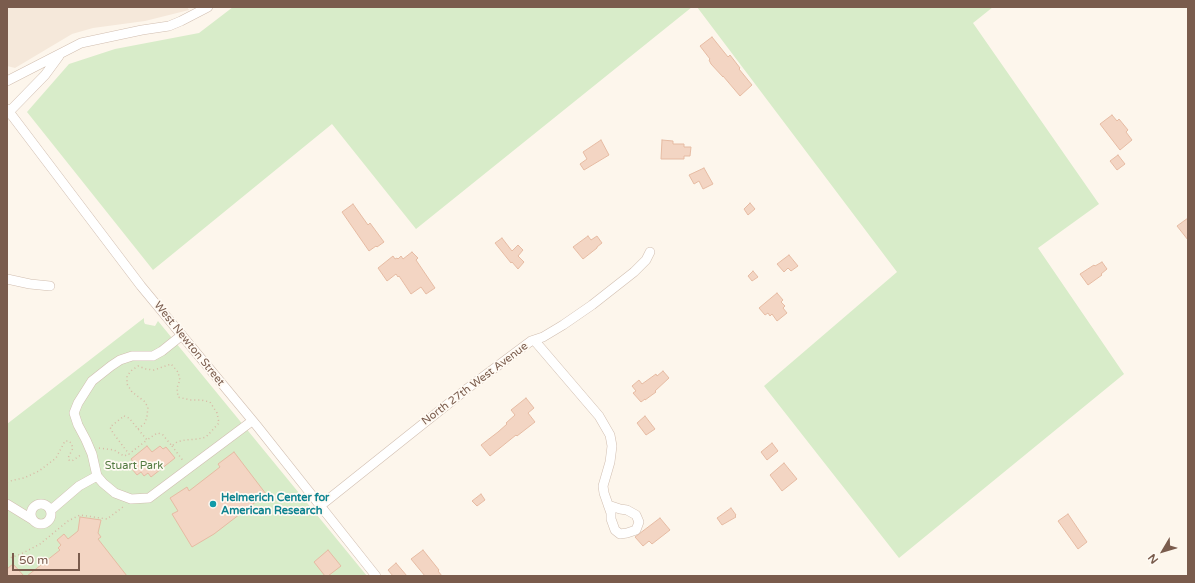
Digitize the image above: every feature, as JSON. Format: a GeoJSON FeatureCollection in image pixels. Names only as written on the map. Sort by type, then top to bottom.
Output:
{"type":"FeatureCollection","features":[{"type":"Feature","properties":{"kind":"street"},"geometry":{"type":"LineString","coordinates":[[7,81],[82,44],[142,30],[169,26],[208,7]]}},
{"type":"Feature","properties":{"kind":"street"},"geometry":{"type":"LineString","coordinates":[[8,112],[45,75],[60,55]]}},
{"type":"Feature","properties":{"kind":"street","name":"West Newton Street"},"geometry":{"type":"LineString","coordinates":[[8,112],[152,299],[376,576]]}},
{"type":"Feature","properties":{"kind":"street","name":"North 27th West Avenue"},"geometry":{"type":"LineString","coordinates":[[320,506],[468,388],[531,341],[543,337],[592,305],[634,272],[646,260],[650,252]]}},
{"type":"Feature","properties":{"kind":"street"},"geometry":{"type":"LineString","coordinates":[[7,278],[30,284],[50,286]]}},
{"type":"Feature","properties":{"kind":"street"},"geometry":{"type":"LineString","coordinates":[[182,335],[162,351],[153,356],[132,356],[120,360],[92,381],[78,404],[74,413],[90,450],[97,476],[115,493],[131,499],[149,498],[252,421]]}},
{"type":"Feature","properties":{"kind":"street"},"geometry":{"type":"LineString","coordinates":[[534,340],[599,416],[610,436],[612,446],[610,462],[603,486],[608,505]]}},
{"type":"Feature","properties":{"kind":"street"},"geometry":{"type":"LineString","coordinates":[[51,510],[79,486],[97,476]]}},
{"type":"Feature","properties":{"kind":"street"},"geometry":{"type":"LineString","coordinates":[[7,504],[33,520],[38,523],[44,523],[50,519],[51,516],[51,510],[46,504],[36,504],[31,510],[31,517],[33,520]]}},
{"type":"Feature","properties":{"kind":"path"},"geometry":{"type":"LineString","coordinates":[[138,429],[145,423],[148,406],[132,392],[127,384],[127,376],[138,366],[154,370],[172,364],[178,372],[180,380],[177,388],[178,397],[210,402],[217,412],[219,423],[206,437],[198,440],[185,440],[177,442],[172,446]]}},
{"type":"Feature","properties":{"kind":"path"},"geometry":{"type":"LineString","coordinates":[[129,454],[110,427],[124,416],[129,418],[147,440]]}},
{"type":"Feature","properties":{"kind":"path"},"geometry":{"type":"LineString","coordinates":[[7,482],[24,478],[39,471],[56,458],[65,441],[72,443],[73,448],[68,458],[72,461],[83,453],[101,448],[114,450],[124,456],[129,454],[154,434],[158,433],[163,435],[189,468]]}},
{"type":"Feature","properties":{"kind":"path"},"geometry":{"type":"LineString","coordinates":[[7,559],[21,554],[40,544],[68,521],[80,514],[107,519],[124,506]]}},
{"type":"Feature","properties":{"kind":"shaded area"},"geometry":{"type":"Polygon","coordinates":[[[7,7],[187,7],[189,10],[145,21],[93,28],[72,34],[15,68],[7,66],[7,7]]]}},
{"type":"Feature","properties":{"kind":"green space"},"geometry":{"type":"Polygon","coordinates":[[[233,7],[692,7],[416,229],[332,124],[153,270],[27,112],[69,64],[115,49],[199,33],[233,7]]]}},
{"type":"Feature","properties":{"kind":"green space"},"geometry":{"type":"Polygon","coordinates":[[[697,7],[993,7],[973,23],[1099,204],[1038,248],[1124,374],[899,558],[764,386],[897,272],[697,7]]]}},
{"type":"Feature","properties":{"kind":"green space","name":"Stuart Park"},"geometry":{"type":"Polygon","coordinates":[[[144,318],[145,324],[155,326],[158,321],[367,576],[7,576],[7,424],[144,318]]]}},
{"type":"Feature","properties":{"kind":"building"},"geometry":{"type":"Polygon","coordinates":[[[712,37],[728,57],[730,55],[752,85],[740,96],[711,64],[710,59],[700,46],[712,37]]]}},
{"type":"Feature","properties":{"kind":"building"},"geometry":{"type":"Polygon","coordinates":[[[1112,115],[1117,121],[1119,119],[1128,130],[1126,132],[1132,140],[1120,150],[1100,124],[1112,115]]]}},
{"type":"Feature","properties":{"kind":"building"},"geometry":{"type":"Polygon","coordinates":[[[601,140],[609,155],[584,170],[580,164],[587,159],[583,152],[601,140]]]}},
{"type":"Feature","properties":{"kind":"building"},"geometry":{"type":"Polygon","coordinates":[[[662,140],[673,141],[673,144],[684,144],[684,147],[691,147],[690,156],[684,156],[684,159],[661,159],[662,140]]]}},
{"type":"Feature","properties":{"kind":"building"},"geometry":{"type":"Polygon","coordinates":[[[1118,155],[1125,164],[1117,170],[1110,161],[1118,155]]]}},
{"type":"Feature","properties":{"kind":"building"},"geometry":{"type":"Polygon","coordinates":[[[704,168],[713,184],[703,189],[699,181],[694,184],[689,175],[704,168]]]}},
{"type":"Feature","properties":{"kind":"building"},"geometry":{"type":"Polygon","coordinates":[[[750,203],[755,209],[748,215],[744,209],[750,203]]]}},
{"type":"Feature","properties":{"kind":"building"},"geometry":{"type":"Polygon","coordinates":[[[353,204],[368,225],[370,223],[384,242],[369,251],[342,212],[353,204]]]}},
{"type":"Feature","properties":{"kind":"building"},"geometry":{"type":"Polygon","coordinates":[[[1188,218],[1188,240],[1177,226],[1188,218]]]}},
{"type":"Feature","properties":{"kind":"building"},"geometry":{"type":"Polygon","coordinates":[[[588,236],[591,240],[597,236],[602,243],[583,259],[573,247],[588,236]]]}},
{"type":"Feature","properties":{"kind":"building"},"geometry":{"type":"Polygon","coordinates":[[[502,238],[512,251],[518,245],[523,250],[518,256],[524,262],[518,269],[512,262],[511,263],[495,243],[502,238]]]}},
{"type":"Feature","properties":{"kind":"building"},"geometry":{"type":"Polygon","coordinates":[[[412,252],[418,258],[416,260],[435,288],[426,294],[421,287],[411,294],[396,274],[387,281],[378,268],[393,256],[395,259],[398,259],[401,256],[403,259],[412,252]]]}},
{"type":"Feature","properties":{"kind":"building"},"geometry":{"type":"Polygon","coordinates":[[[789,255],[798,266],[791,271],[788,268],[784,272],[777,264],[789,255]]]}},
{"type":"Feature","properties":{"kind":"building"},"geometry":{"type":"Polygon","coordinates":[[[1102,262],[1107,269],[1101,274],[1102,275],[1088,285],[1080,274],[1102,262]]]}},
{"type":"Feature","properties":{"kind":"building"},"geometry":{"type":"Polygon","coordinates":[[[753,271],[758,277],[752,281],[748,276],[753,271]]]}},
{"type":"Feature","properties":{"kind":"building"},"geometry":{"type":"Polygon","coordinates":[[[777,293],[783,300],[781,302],[785,306],[783,308],[787,313],[777,321],[772,314],[770,316],[768,313],[765,315],[759,308],[777,293]]]}},
{"type":"Feature","properties":{"kind":"building"},"geometry":{"type":"Polygon","coordinates":[[[663,371],[669,378],[655,391],[656,392],[641,402],[633,393],[636,391],[632,386],[639,380],[642,384],[663,371]]]}},
{"type":"Feature","properties":{"kind":"building"},"geometry":{"type":"Polygon","coordinates":[[[526,398],[534,408],[528,413],[535,422],[490,456],[481,445],[507,424],[506,423],[515,415],[511,410],[526,398]]]}},
{"type":"Feature","properties":{"kind":"building"},"geometry":{"type":"Polygon","coordinates":[[[645,416],[655,429],[646,435],[637,423],[645,416]]]}},
{"type":"Feature","properties":{"kind":"building"},"geometry":{"type":"Polygon","coordinates":[[[772,443],[778,451],[767,460],[761,452],[772,443]]]}},
{"type":"Feature","properties":{"kind":"building"},"geometry":{"type":"Polygon","coordinates":[[[147,446],[152,452],[160,446],[163,449],[166,447],[175,458],[151,477],[148,473],[144,476],[141,472],[137,475],[132,469],[136,466],[131,459],[147,446]]]}},
{"type":"Feature","properties":{"kind":"building","name":"Helmerich Center for American Research"},"geometry":{"type":"Polygon","coordinates":[[[234,452],[266,494],[214,534],[192,547],[172,514],[178,511],[170,498],[187,487],[189,491],[220,467],[218,464],[234,452]]]}},
{"type":"Feature","properties":{"kind":"building"},"geometry":{"type":"Polygon","coordinates":[[[784,463],[797,479],[782,491],[770,475],[784,463]]]}},
{"type":"Feature","properties":{"kind":"building"},"geometry":{"type":"Polygon","coordinates":[[[481,494],[485,500],[477,506],[472,501],[481,494]]]}},
{"type":"Feature","properties":{"kind":"building"},"geometry":{"type":"Polygon","coordinates":[[[731,508],[736,517],[722,525],[717,518],[731,508]]]}},
{"type":"Feature","properties":{"kind":"building"},"geometry":{"type":"Polygon","coordinates":[[[1068,514],[1087,542],[1078,549],[1058,521],[1068,514]]]}},
{"type":"Feature","properties":{"kind":"building"},"geometry":{"type":"Polygon","coordinates":[[[80,517],[101,520],[98,533],[101,537],[98,539],[127,576],[27,576],[60,550],[58,548],[61,545],[57,540],[64,534],[68,539],[78,531],[80,517]]]}},
{"type":"Feature","properties":{"kind":"building"},"geometry":{"type":"Polygon","coordinates":[[[660,518],[670,530],[652,544],[649,541],[643,546],[635,537],[660,518]]]}},
{"type":"Feature","properties":{"kind":"building"},"geometry":{"type":"Polygon","coordinates":[[[328,550],[341,566],[328,576],[325,576],[314,562],[328,550]]]}},
{"type":"Feature","properties":{"kind":"building"},"geometry":{"type":"Polygon","coordinates":[[[423,550],[442,576],[425,576],[411,559],[423,550]]]}},
{"type":"Feature","properties":{"kind":"building"},"geometry":{"type":"Polygon","coordinates":[[[396,563],[407,576],[393,576],[388,570],[396,563]]]}},
{"type":"Feature","properties":{"kind":"building"},"geometry":{"type":"Polygon","coordinates":[[[13,564],[24,576],[7,576],[7,569],[13,564]]]}},
{"type":"Feature","properties":{"kind":"place","name":"Helmerich Center for American Research"},"geometry":{"type":"Point","coordinates":[213,504]}}]}
